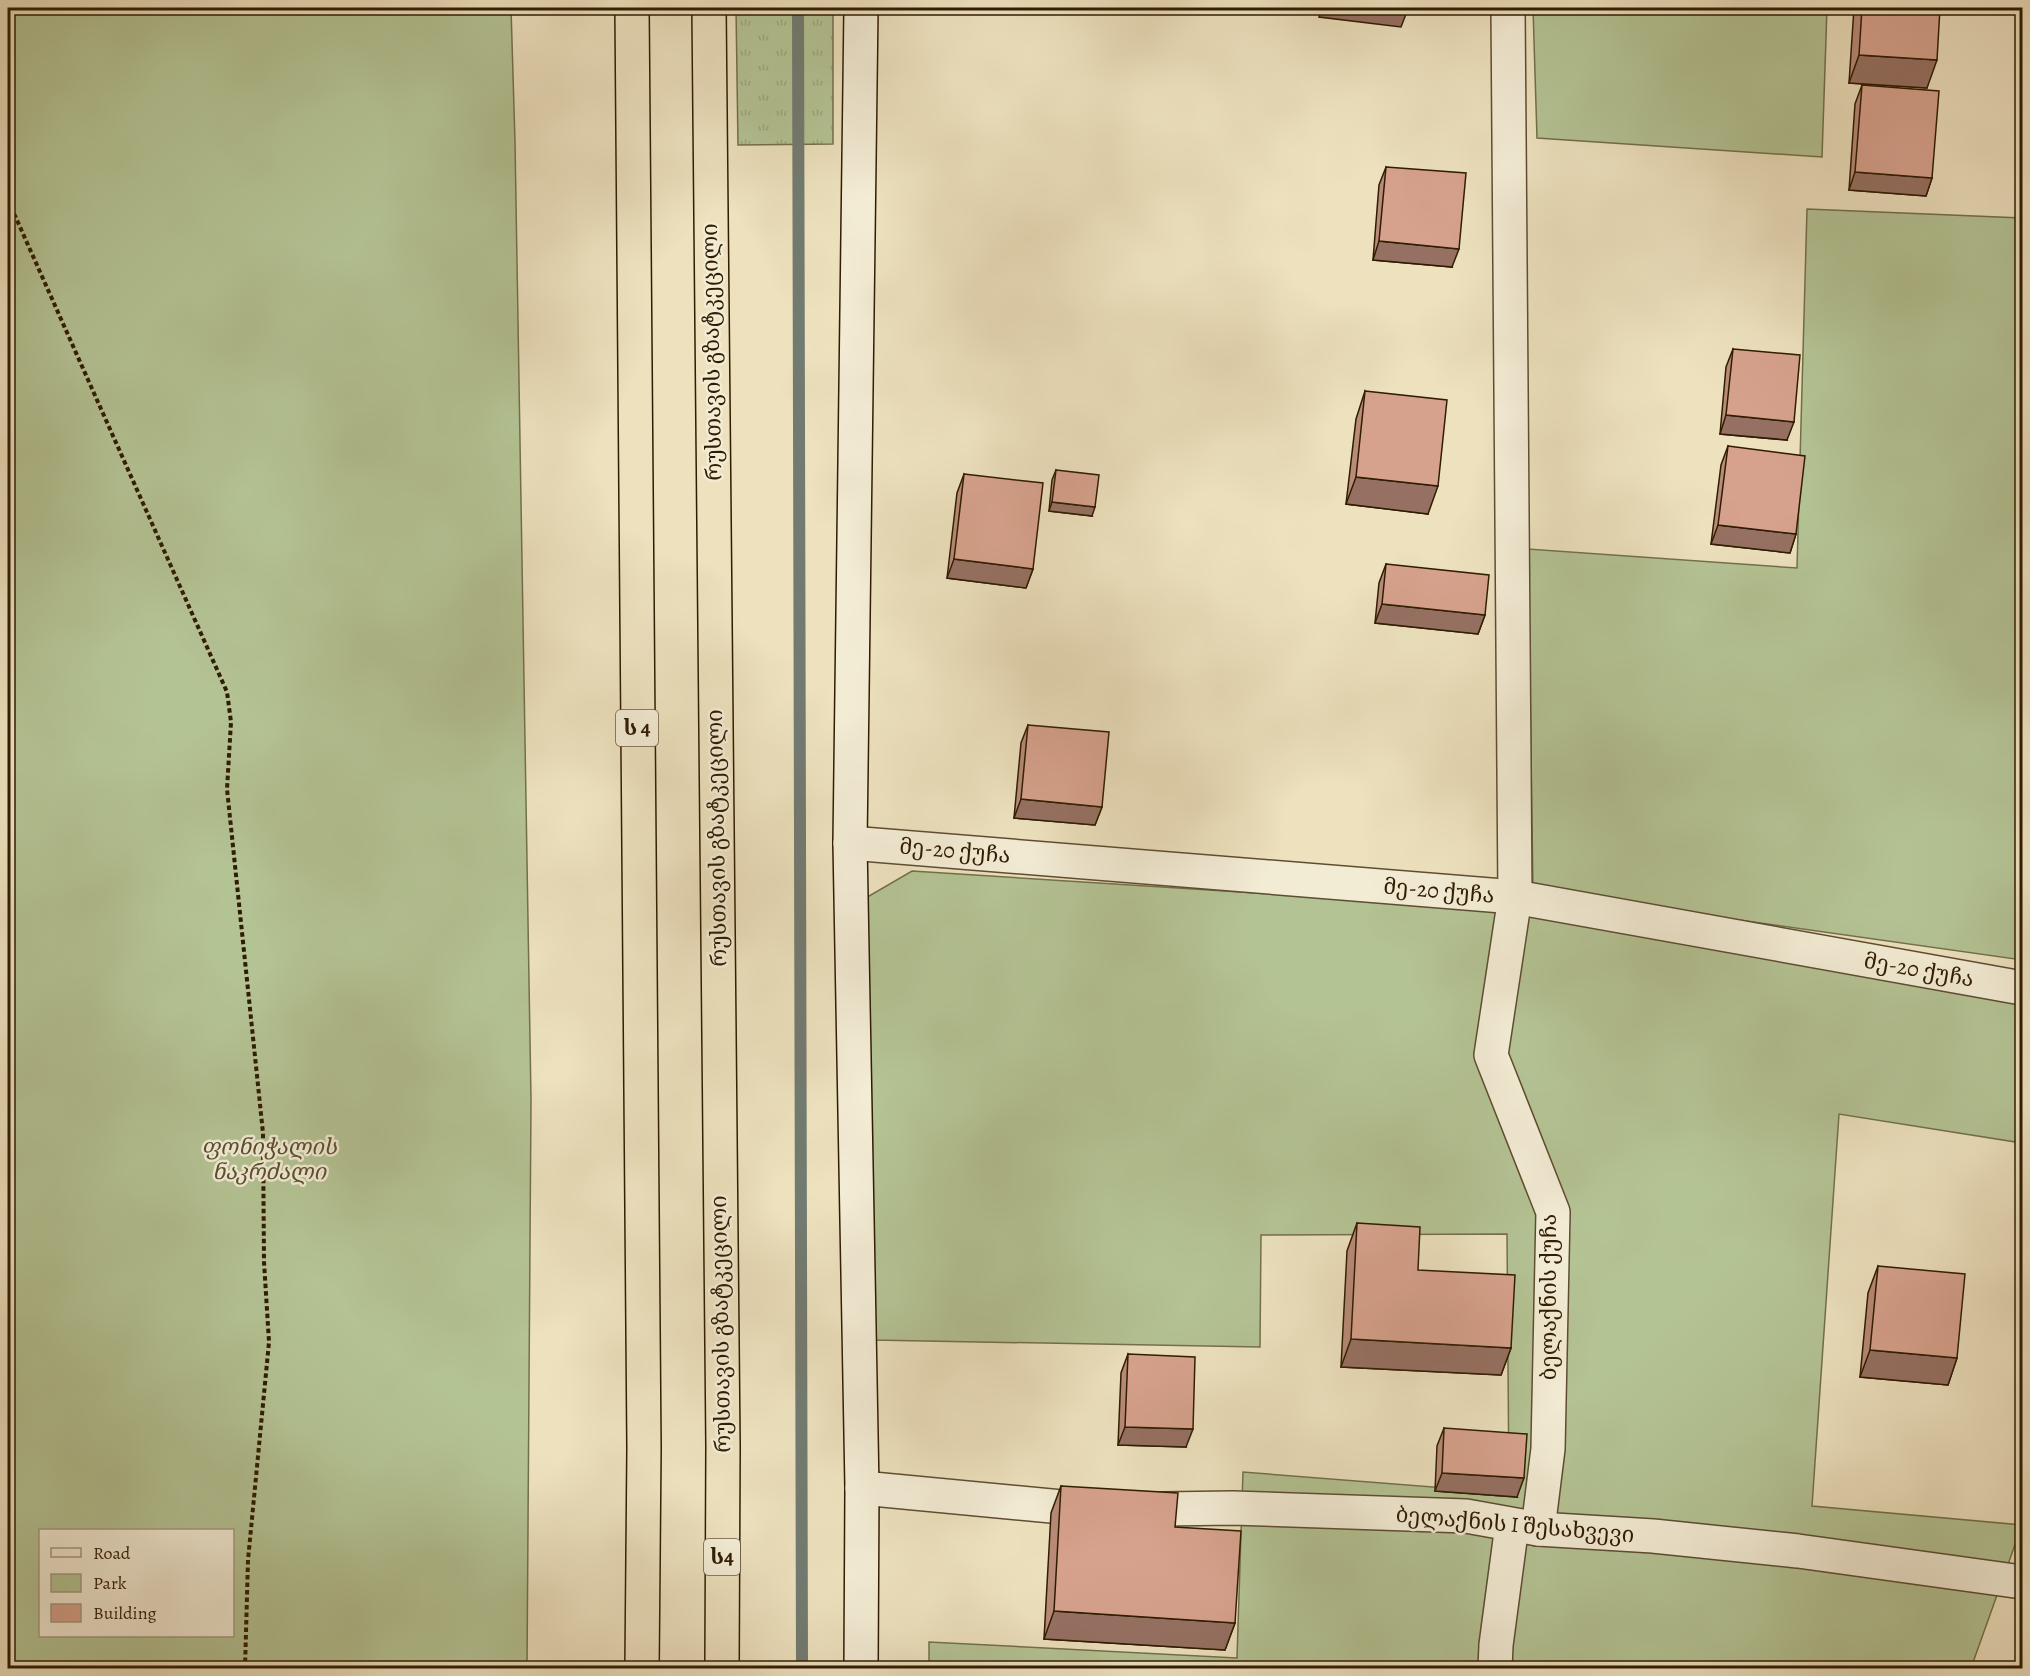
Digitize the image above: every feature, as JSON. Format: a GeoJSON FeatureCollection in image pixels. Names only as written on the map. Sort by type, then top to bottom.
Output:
{"type":"FeatureCollection","features":[{"type":"Feature","properties":{"kind":"highway","name":"ს 4"},"geometry":{"type":"LineString","coordinates":[[632,8],[644,1448],[642,1668]]}},
{"type":"Feature","properties":{"kind":"highway","name":"რუსთავის გზატკეცილი"},"geometry":{"type":"LineString","coordinates":[[709,8],[723,1446],[722,1668]]}},
{"type":"Feature","properties":{"kind":"street"},"geometry":{"type":"LineString","coordinates":[[861,8],[850,843],[862,1488],[861,1668]]}},
{"type":"Feature","properties":{"kind":"street","name":"ბელაქნის ქუჩა"},"geometry":{"type":"LineString","coordinates":[[1495,1668],[1496,1645],[1525,1527],[1548,1449],[1553,1212],[1491,1055],[1515,897],[1508,8]]}},
{"type":"Feature","properties":{"kind":"street","name":"მე-20 ქუჩა"},"geometry":{"type":"LineString","coordinates":[[850,843],[1515,897],[2022,988]]}},
{"type":"Feature","properties":{"kind":"street","name":"ბელაქნის I შესახვევი"},"geometry":{"type":"LineString","coordinates":[[862,1488],[1093,1510],[1233,1508],[1466,1516],[1525,1527],[1653,1536],[1786,1550],[2022,1582]]}},
{"type":"Feature","properties":{"kind":"path"},"geometry":{"type":"LineString","coordinates":[[8,200],[227,692],[231,723],[227,789],[262,1133],[264,1262],[269,1342],[248,1560],[246,1668]]}},
{"type":"Feature","properties":{"kind":"green space","name":"ფონიჭალის ნაკრძალი"},"geometry":{"type":"Polygon","coordinates":[[[8,8],[511,8],[531,1100],[527,1668],[8,1668],[8,8]]]}},
{"type":"Feature","properties":{"kind":"green space"},"geometry":{"type":"Polygon","coordinates":[[[736,8],[833,8],[833,144],[738,145],[736,8]]]}},
{"type":"Feature","properties":{"kind":"green space"},"geometry":{"type":"Polygon","coordinates":[[[1533,8],[1827,8],[1822,157],[1537,138],[1533,8]]]}},
{"type":"Feature","properties":{"kind":"green space"},"geometry":{"type":"Polygon","coordinates":[[[1807,209],[2022,218],[2022,960],[1533,891],[1528,549],[1797,568],[1807,209]]]}},
{"type":"Feature","properties":{"kind":"green space"},"geometry":{"type":"Polygon","coordinates":[[[912,871],[1537,911],[2022,994],[2022,1143],[1839,1114],[1812,1506],[2022,1525],[1971,1668],[929,1668],[929,1642],[1237,1658],[1243,1472],[1509,1493],[1507,1234],[1261,1235],[1260,1347],[872,1340],[864,899],[912,871]]]}},
{"type":"Feature","properties":{"kind":"building"},"geometry":{"type":"Polygon","coordinates":[[[1862,8],[1940,8],[1937,60],[1859,55],[1862,8]]]}},
{"type":"Feature","properties":{"kind":"building"},"geometry":{"type":"Polygon","coordinates":[[[1862,85],[1939,91],[1932,178],[1855,172],[1862,85]]]}},
{"type":"Feature","properties":{"kind":"building"},"geometry":{"type":"Polygon","coordinates":[[[1386,167],[1466,173],[1459,249],[1379,241],[1386,167]]]}},
{"type":"Feature","properties":{"kind":"building"},"geometry":{"type":"Polygon","coordinates":[[[1733,349],[1800,355],[1794,422],[1726,415],[1733,349]]]}},
{"type":"Feature","properties":{"kind":"building"},"geometry":{"type":"Polygon","coordinates":[[[1365,391],[1447,400],[1438,486],[1356,477],[1365,391]]]}},
{"type":"Feature","properties":{"kind":"building"},"geometry":{"type":"Polygon","coordinates":[[[1728,446],[1805,456],[1796,534],[1718,525],[1728,446]]]}},
{"type":"Feature","properties":{"kind":"building"},"geometry":{"type":"Polygon","coordinates":[[[1056,470],[1099,475],[1095,507],[1052,502],[1056,470]]]}},
{"type":"Feature","properties":{"kind":"building"},"geometry":{"type":"Polygon","coordinates":[[[964,474],[1043,483],[1033,569],[954,559],[964,474]]]}},
{"type":"Feature","properties":{"kind":"building"},"geometry":{"type":"Polygon","coordinates":[[[1386,564],[1489,575],[1485,615],[1382,604],[1386,564]]]}},
{"type":"Feature","properties":{"kind":"building"},"geometry":{"type":"Polygon","coordinates":[[[1028,725],[1109,732],[1102,807],[1021,799],[1028,725]]]}},
{"type":"Feature","properties":{"kind":"building"},"geometry":{"type":"Polygon","coordinates":[[[1357,1223],[1420,1227],[1418,1270],[1515,1275],[1511,1348],[1351,1339],[1357,1223]]]}},
{"type":"Feature","properties":{"kind":"building"},"geometry":{"type":"Polygon","coordinates":[[[1878,1266],[1965,1274],[1957,1358],[1870,1350],[1878,1266]]]}},
{"type":"Feature","properties":{"kind":"building"},"geometry":{"type":"Polygon","coordinates":[[[1128,1354],[1195,1357],[1193,1429],[1125,1427],[1128,1354]]]}},
{"type":"Feature","properties":{"kind":"building"},"geometry":{"type":"Polygon","coordinates":[[[1444,1428],[1527,1434],[1524,1478],[1442,1473],[1444,1428]]]}},
{"type":"Feature","properties":{"kind":"building"},"geometry":{"type":"Polygon","coordinates":[[[1061,1486],[1178,1493],[1175,1527],[1241,1531],[1235,1623],[1054,1611],[1061,1486]]]}},
{"type":"Feature","properties":{"kind":"waterway"},"geometry":{"type":"LineString","coordinates":[[798,8],[802,1668]]}}]}
